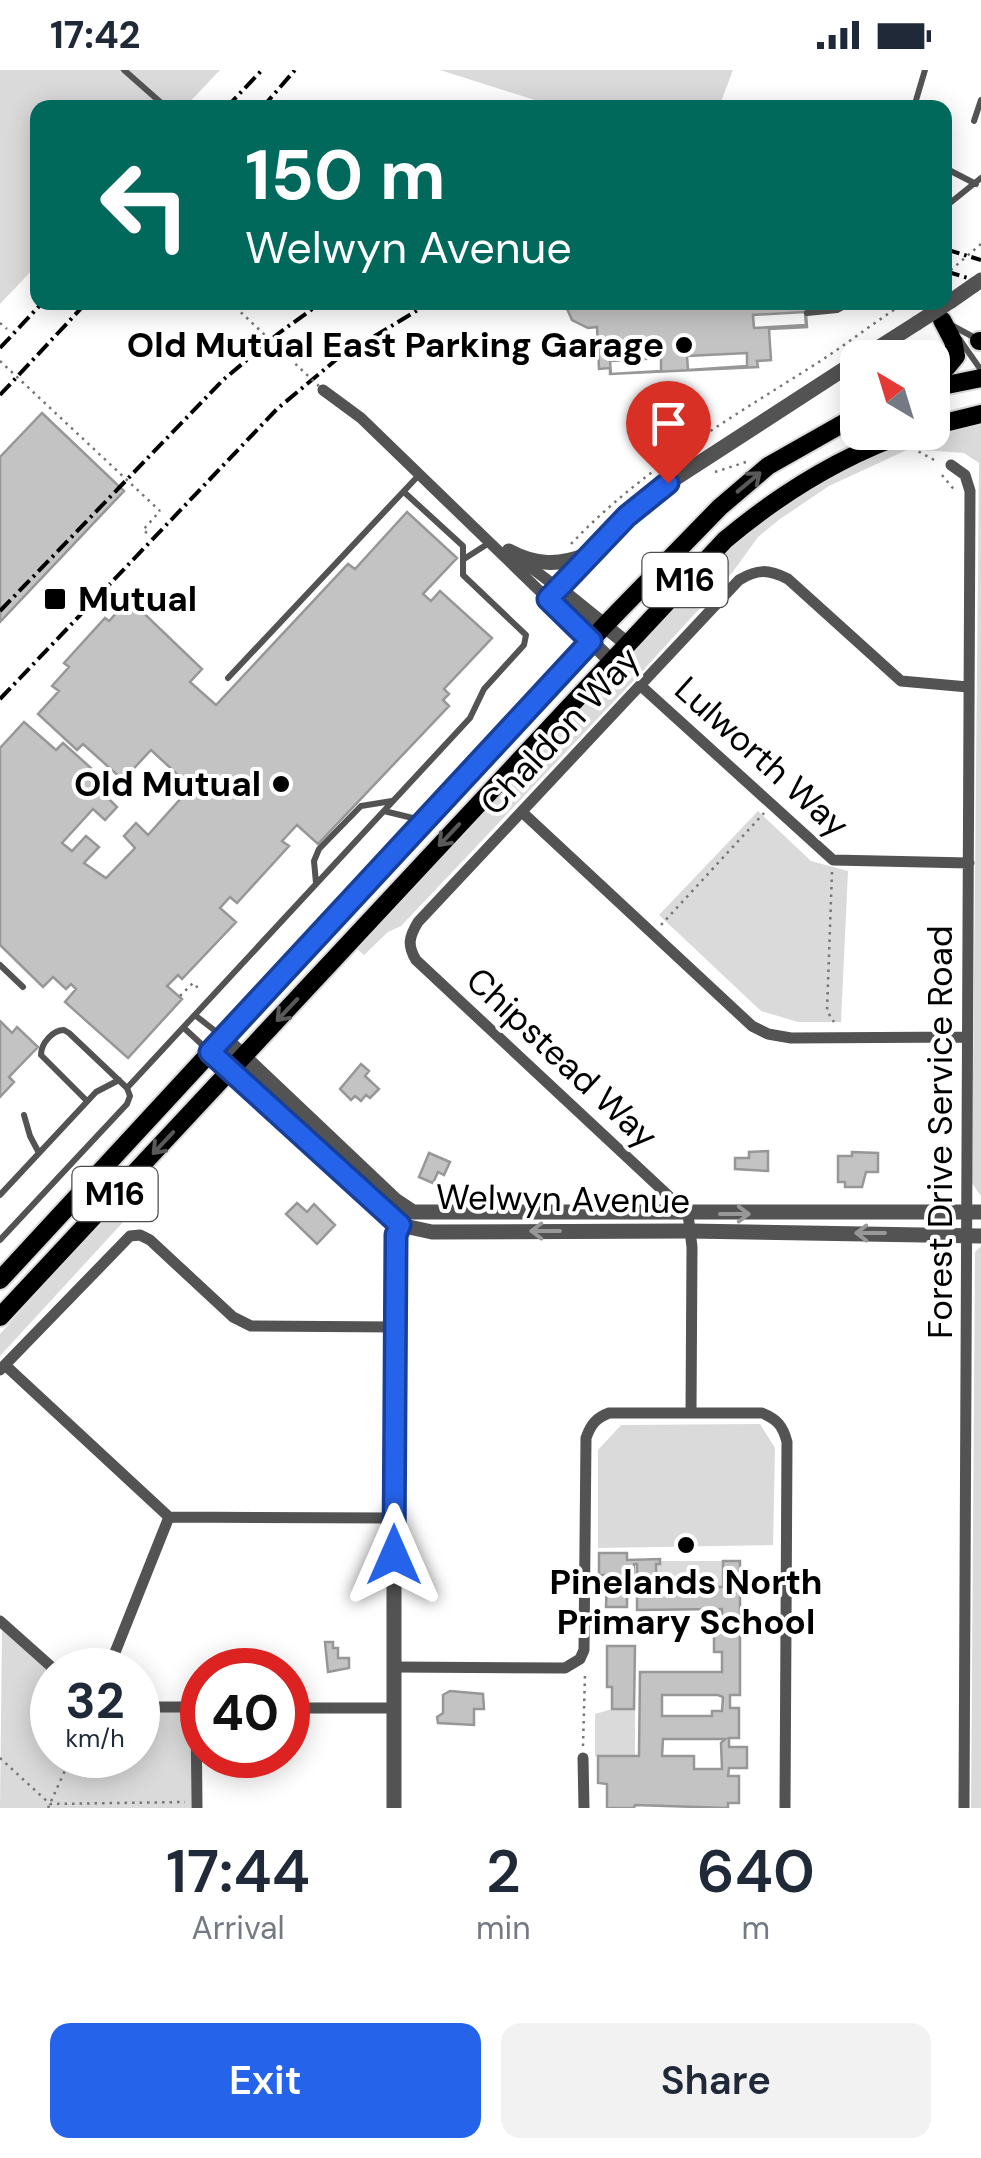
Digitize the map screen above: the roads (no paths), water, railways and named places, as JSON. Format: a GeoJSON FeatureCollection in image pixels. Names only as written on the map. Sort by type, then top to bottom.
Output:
{"type":"FeatureCollection","features":[{"type":"Feature","properties":{"kind":"main road"},"geometry":{"type":"LineString","coordinates":[[942,320],[954,341],[956,356],[950,365]]}},
{"type":"Feature","properties":{"kind":"main road"},"geometry":{"type":"LineString","coordinates":[[950,384],[981,378]]}},
{"type":"Feature","properties":{"kind":"main road"},"geometry":{"type":"LineString","coordinates":[[950,422],[981,414]]}},
{"type":"Feature","properties":{"kind":"main road","name":"M16"},"geometry":{"type":"LineString","coordinates":[[0,1280],[606,624],[752,479],[840,425]]}},
{"type":"Feature","properties":{"kind":"main road","name":"M16"},"geometry":{"type":"LineString","coordinates":[[0,1317],[725,540],[773,502],[834,464],[874,450]]}},
{"type":"Feature","properties":{"kind":"street"},"geometry":{"type":"LineString","coordinates":[[952,300],[977,282]]}},
{"type":"Feature","properties":{"kind":"street"},"geometry":{"type":"LineString","coordinates":[[891,340],[938,310]]}},
{"type":"Feature","properties":{"kind":"street"},"geometry":{"type":"LineString","coordinates":[[553,594],[656,491],[840,372]]}},
{"type":"Feature","properties":{"kind":"street"},"geometry":{"type":"LineString","coordinates":[[323,390],[361,418],[489,543],[553,594],[606,624],[626,644]]}},
{"type":"Feature","properties":{"kind":"street","name":"Forest Drive Service Road"},"geometry":{"type":"LineString","coordinates":[[950,466],[965,475],[970,491],[967,1037],[974,1235],[964,1808]]}},
{"type":"Feature","properties":{"kind":"street"},"geometry":{"type":"LineString","coordinates":[[476,530],[528,560],[574,560],[593,551]]}},
{"type":"Feature","properties":{"kind":"street"},"geometry":{"type":"LineString","coordinates":[[509,551],[553,594],[610,660]]}},
{"type":"Feature","properties":{"kind":"street","name":"Chaldon Way"},"geometry":{"type":"LineString","coordinates":[[410,936],[418,922],[738,580],[755,570],[772,571],[788,579],[901,681],[968,687]]}},
{"type":"Feature","properties":{"kind":"street","name":"Lulworth Way"},"geometry":{"type":"LineString","coordinates":[[641,686],[833,860],[969,863]]}},
{"type":"Feature","properties":{"kind":"street"},"geometry":{"type":"LineString","coordinates":[[522,812],[752,1026],[791,1038],[967,1037]]}},
{"type":"Feature","properties":{"kind":"street","name":"Chipstead Way"},"geometry":{"type":"LineString","coordinates":[[410,936],[409,948],[416,960],[689,1222]]}},
{"type":"Feature","properties":{"kind":"street","name":"Welwyn Avenue"},"geometry":{"type":"LineString","coordinates":[[224,1038],[404,1218]]}},
{"type":"Feature","properties":{"kind":"street","name":"Welwyn Avenue"},"geometry":{"type":"LineString","coordinates":[[210,1052],[282,1118],[404,1218],[432,1232],[824,1214],[974,1213]]}},
{"type":"Feature","properties":{"kind":"street","name":"Welwyn Avenue"},"geometry":{"type":"LineString","coordinates":[[404,1218],[424,1214],[689,1222],[821,1234],[974,1235]]}},
{"type":"Feature","properties":{"kind":"street"},"geometry":{"type":"LineString","coordinates":[[394,1808],[394,1327],[397,1256],[404,1218]]}},
{"type":"Feature","properties":{"kind":"street"},"geometry":{"type":"LineString","coordinates":[[689,1222],[691,1413]]}},
{"type":"Feature","properties":{"kind":"street"},"geometry":{"type":"LineString","coordinates":[[397,1256],[409,1240],[432,1232]]}},
{"type":"Feature","properties":{"kind":"street"},"geometry":{"type":"LineString","coordinates":[[394,1327],[252,1326],[233,1316],[150,1240],[130,1236],[3,1368],[169,1517],[394,1518]]}},
{"type":"Feature","properties":{"kind":"street"},"geometry":{"type":"LineString","coordinates":[[394,1667],[565,1668],[580,1658],[590,1641],[586,1438],[590,1426],[609,1413],[762,1413],[784,1428],[787,1442],[779,1783],[785,1808]]}},
{"type":"Feature","properties":{"kind":"street"},"geometry":{"type":"LineString","coordinates":[[117,1648],[169,1517]]}},
{"type":"Feature","properties":{"kind":"street"},"geometry":{"type":"LineString","coordinates":[[0,1620],[31,1648]]}},
{"type":"Feature","properties":{"kind":"street"},"geometry":{"type":"LineString","coordinates":[[310,1708],[393,1708]]}},
{"type":"Feature","properties":{"kind":"street"},"geometry":{"type":"LineString","coordinates":[[582,1758],[584,1808]]}},
{"type":"Feature","properties":{"kind":"street"},"geometry":{"type":"LineString","coordinates":[[197,1805],[198,1778]]}},
{"type":"Feature","properties":{"kind":"lane"},"geometry":{"type":"LineString","coordinates":[[124,70],[158,100]]}},
{"type":"Feature","properties":{"kind":"lane"},"geometry":{"type":"LineString","coordinates":[[916,100],[926,70]]}},
{"type":"Feature","properties":{"kind":"lane"},"geometry":{"type":"LineString","coordinates":[[974,122],[981,100]]}},
{"type":"Feature","properties":{"kind":"lane"},"geometry":{"type":"LineString","coordinates":[[952,171],[978,181]]}},
{"type":"Feature","properties":{"kind":"lane"},"geometry":{"type":"LineString","coordinates":[[952,201],[978,181]]}},
{"type":"Feature","properties":{"kind":"lane"},"geometry":{"type":"LineString","coordinates":[[806,313],[836,310]]}},
{"type":"Feature","properties":{"kind":"lane"},"geometry":{"type":"LineString","coordinates":[[929,310],[980,342]]}},
{"type":"Feature","properties":{"kind":"lane"},"geometry":{"type":"LineString","coordinates":[[942,320],[981,370]]}},
{"type":"Feature","properties":{"kind":"lane"},"geometry":{"type":"LineString","coordinates":[[228,678],[419,475]]}},
{"type":"Feature","properties":{"kind":"lane"},"geometry":{"type":"LineString","coordinates":[[404,492],[463,546],[489,543]]}},
{"type":"Feature","properties":{"kind":"lane"},"geometry":{"type":"LineString","coordinates":[[462,559],[489,543]]}},
{"type":"Feature","properties":{"kind":"lane"},"geometry":{"type":"LineString","coordinates":[[127,1088],[470,718],[484,689],[527,639],[463,575],[463,546]]}},
{"type":"Feature","properties":{"kind":"lane"},"geometry":{"type":"LineString","coordinates":[[316,884],[314,861],[319,850],[361,806],[392,801]]}},
{"type":"Feature","properties":{"kind":"lane"},"geometry":{"type":"LineString","coordinates":[[384,811],[425,821]]}},
{"type":"Feature","properties":{"kind":"lane"},"geometry":{"type":"LineString","coordinates":[[0,965],[24,988]]}},
{"type":"Feature","properties":{"kind":"lane"},"geometry":{"type":"LineString","coordinates":[[196,1016],[224,1038]]}},
{"type":"Feature","properties":{"kind":"lane"},"geometry":{"type":"LineString","coordinates":[[184,1028],[210,1052]]}},
{"type":"Feature","properties":{"kind":"lane"},"geometry":{"type":"LineString","coordinates":[[0,1240],[130,1096],[127,1088],[69,1033],[54,1033],[43,1044],[41,1055],[87,1101]]}},
{"type":"Feature","properties":{"kind":"lane"},"geometry":{"type":"LineString","coordinates":[[0,1194],[87,1101],[104,1086],[119,1080]]}},
{"type":"Feature","properties":{"kind":"lane"},"geometry":{"type":"LineString","coordinates":[[282,1118],[294,1104]]}},
{"type":"Feature","properties":{"kind":"lane"},"geometry":{"type":"LineString","coordinates":[[24,1115],[39,1153]]}},
{"type":"Feature","properties":{"kind":"lane"},"geometry":{"type":"LineString","coordinates":[[821,1234],[824,1214]]}},
{"type":"Feature","properties":{"kind":"railway"},"geometry":{"type":"LineString","coordinates":[[234,100],[262,70]]}},
{"type":"Feature","properties":{"kind":"railway"},"geometry":{"type":"LineString","coordinates":[[269,100],[295,70]]}},
{"type":"Feature","properties":{"kind":"railway"},"geometry":{"type":"LineString","coordinates":[[952,251],[981,260]]}},
{"type":"Feature","properties":{"kind":"railway"},"geometry":{"type":"LineString","coordinates":[[952,273],[981,282]]}},
{"type":"Feature","properties":{"kind":"railway"},"geometry":{"type":"LineString","coordinates":[[0,348],[36,310]]}},
{"type":"Feature","properties":{"kind":"railway"},"geometry":{"type":"LineString","coordinates":[[0,395],[80,310]]}},
{"type":"Feature","properties":{"kind":"railway"},"geometry":{"type":"LineString","coordinates":[[0,611],[223,380],[311,310]]}},
{"type":"Feature","properties":{"kind":"railway"},"geometry":{"type":"LineString","coordinates":[[0,699],[277,409],[337,359],[418,310]]}},
{"type":"Feature","properties":{"kind":"place","name":"Old Mutual East Parking Garage"},"geometry":{"type":"Point","coordinates":[684,345]}},
{"type":"Feature","properties":{"kind":"place","name":"Mutual"},"geometry":{"type":"Point","coordinates":[55,599]}},
{"type":"Feature","properties":{"kind":"place","name":"Old Mutual"},"geometry":{"type":"Point","coordinates":[281,784]}},
{"type":"Feature","properties":{"kind":"place","name":"Pinelands North Primary School"},"geometry":{"type":"Point","coordinates":[686,1545]}}]}
